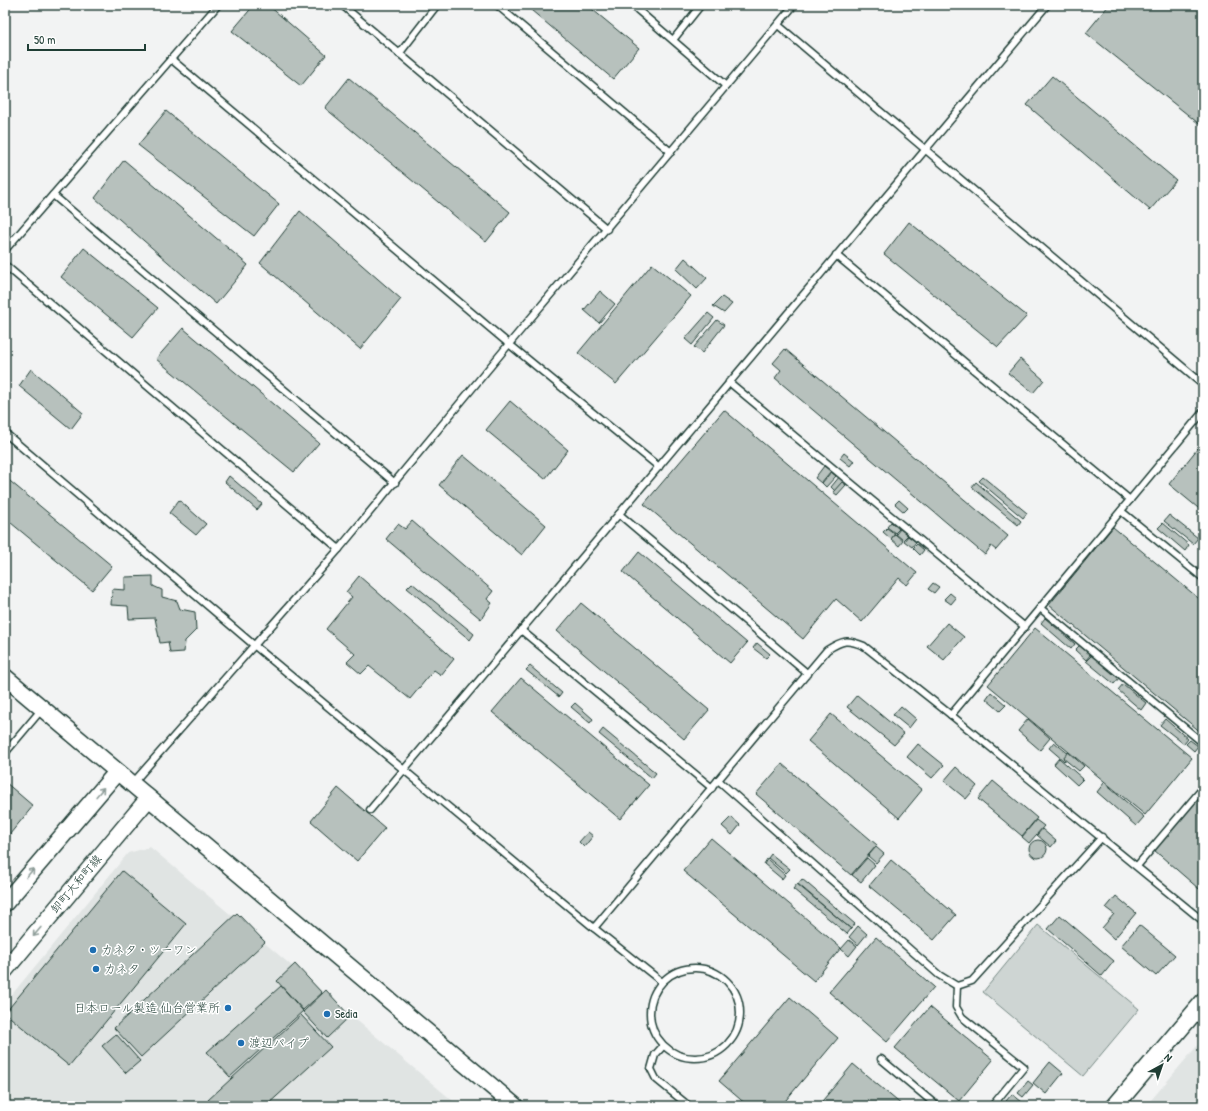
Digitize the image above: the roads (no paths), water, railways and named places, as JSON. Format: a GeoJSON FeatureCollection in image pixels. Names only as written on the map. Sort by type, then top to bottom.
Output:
{"type":"FeatureCollection","features":[{"type":"Feature","properties":{"kind":"street"},"geometry":{"type":"LineString","coordinates":[[5,678],[515,1106]]}},
{"type":"Feature","properties":{"kind":"street"},"geometry":{"type":"LineString","coordinates":[[5,903],[116,772]]}},
{"type":"Feature","properties":{"kind":"street","name":"卸町大和町線"},"geometry":{"type":"LineString","coordinates":[[5,970],[148,799]]}},
{"type":"Feature","properties":{"kind":"street"},"geometry":{"type":"LineString","coordinates":[[1115,1106],[1203,1002]]}},
{"type":"Feature","properties":{"kind":"lane"},"geometry":{"type":"LineString","coordinates":[[5,250],[218,5]]}},
{"type":"Feature","properties":{"kind":"lane"},"geometry":{"type":"LineString","coordinates":[[342,5],[607,229]]}},
{"type":"Feature","properties":{"kind":"lane"},"geometry":{"type":"LineString","coordinates":[[399,54],[437,5]]}},
{"type":"Feature","properties":{"kind":"lane"},"geometry":{"type":"LineString","coordinates":[[496,5],[671,152]]}},
{"type":"Feature","properties":{"kind":"lane"},"geometry":{"type":"LineString","coordinates":[[632,5],[726,86]]}},
{"type":"Feature","properties":{"kind":"lane"},"geometry":{"type":"LineString","coordinates":[[673,40],[701,5]]}},
{"type":"Feature","properties":{"kind":"lane"},"geometry":{"type":"LineString","coordinates":[[132,785],[256,646],[339,549],[508,344],[607,229],[794,5]]}},
{"type":"Feature","properties":{"kind":"lane"},"geometry":{"type":"LineString","coordinates":[[370,810],[1047,5]]}},
{"type":"Feature","properties":{"kind":"lane"},"geometry":{"type":"LineString","coordinates":[[778,25],[1203,384]]}},
{"type":"Feature","properties":{"kind":"lane"},"geometry":{"type":"LineString","coordinates":[[171,59],[508,344],[659,467]]}},
{"type":"Feature","properties":{"kind":"lane"},"geometry":{"type":"LineString","coordinates":[[53,195],[394,483]]}},
{"type":"Feature","properties":{"kind":"lane"},"geometry":{"type":"LineString","coordinates":[[836,255],[1130,500]]}},
{"type":"Feature","properties":{"kind":"lane"},"geometry":{"type":"LineString","coordinates":[[5,265],[339,549]]}},
{"type":"Feature","properties":{"kind":"lane"},"geometry":{"type":"LineString","coordinates":[[729,382],[1025,627]]}},
{"type":"Feature","properties":{"kind":"lane"},"geometry":{"type":"LineString","coordinates":[[952,715],[1203,412]]}},
{"type":"Feature","properties":{"kind":"lane"},"geometry":{"type":"LineString","coordinates":[[5,433],[256,646],[594,928],[662,982]]}},
{"type":"Feature","properties":{"kind":"lane"},"geometry":{"type":"LineString","coordinates":[[1121,510],[1203,578]]}},
{"type":"Feature","properties":{"kind":"lane"},"geometry":{"type":"LineString","coordinates":[[619,514],[808,674]]}},
{"type":"Feature","properties":{"kind":"lane"},"geometry":{"type":"LineString","coordinates":[[1040,608],[1203,743]]}},
{"type":"Feature","properties":{"kind":"lane"},"geometry":{"type":"LineString","coordinates":[[521,630],[712,788]]}},
{"type":"Feature","properties":{"kind":"lane"},"geometry":{"type":"LineString","coordinates":[[594,928],[827,650],[839,643],[850,640],[864,646],[952,715],[1203,921]]}},
{"type":"Feature","properties":{"kind":"lane"},"geometry":{"type":"LineString","coordinates":[[5,753],[42,709]]}},
{"type":"Feature","properties":{"kind":"lane"},"geometry":{"type":"LineString","coordinates":[[718,780],[939,975],[957,986],[972,982],[1102,837]]}},
{"type":"Feature","properties":{"kind":"lane"},"geometry":{"type":"LineString","coordinates":[[1137,866],[1203,788]]}},
{"type":"Feature","properties":{"kind":"lane"},"geometry":{"type":"LineString","coordinates":[[689,968],[704,969],[719,975],[730,985],[738,998],[740,1013],[738,1028],[731,1042],[720,1052],[706,1058],[690,1059],[676,1055],[663,1046],[655,1034],[650,1021],[650,1007],[654,993],[662,982],[675,973],[689,968]]}},
{"type":"Feature","properties":{"kind":"lane"},"geometry":{"type":"LineString","coordinates":[[957,986],[956,1007],[962,1017],[1024,1067],[992,1106]]}},
{"type":"Feature","properties":{"kind":"lane"},"geometry":{"type":"LineString","coordinates":[[663,1046],[655,1055],[651,1069],[656,1079],[689,1106]]}},
{"type":"Feature","properties":{"kind":"lane"},"geometry":{"type":"LineString","coordinates":[[881,1059],[937,1106]]}},
{"type":"Feature","properties":{"kind":"place","name":"カネタ・ツーワン"},"geometry":{"type":"Point","coordinates":[93,950]}},
{"type":"Feature","properties":{"kind":"place","name":"カネタ"},"geometry":{"type":"Point","coordinates":[96,969]}},
{"type":"Feature","properties":{"kind":"place","name":"日本ロール製造 仙台営業所"},"geometry":{"type":"Point","coordinates":[228,1008]}},
{"type":"Feature","properties":{"kind":"place","name":"Sedia"},"geometry":{"type":"Point","coordinates":[327,1014]}},
{"type":"Feature","properties":{"kind":"place","name":"渡辺パイプ"},"geometry":{"type":"Point","coordinates":[241,1043]}}]}
